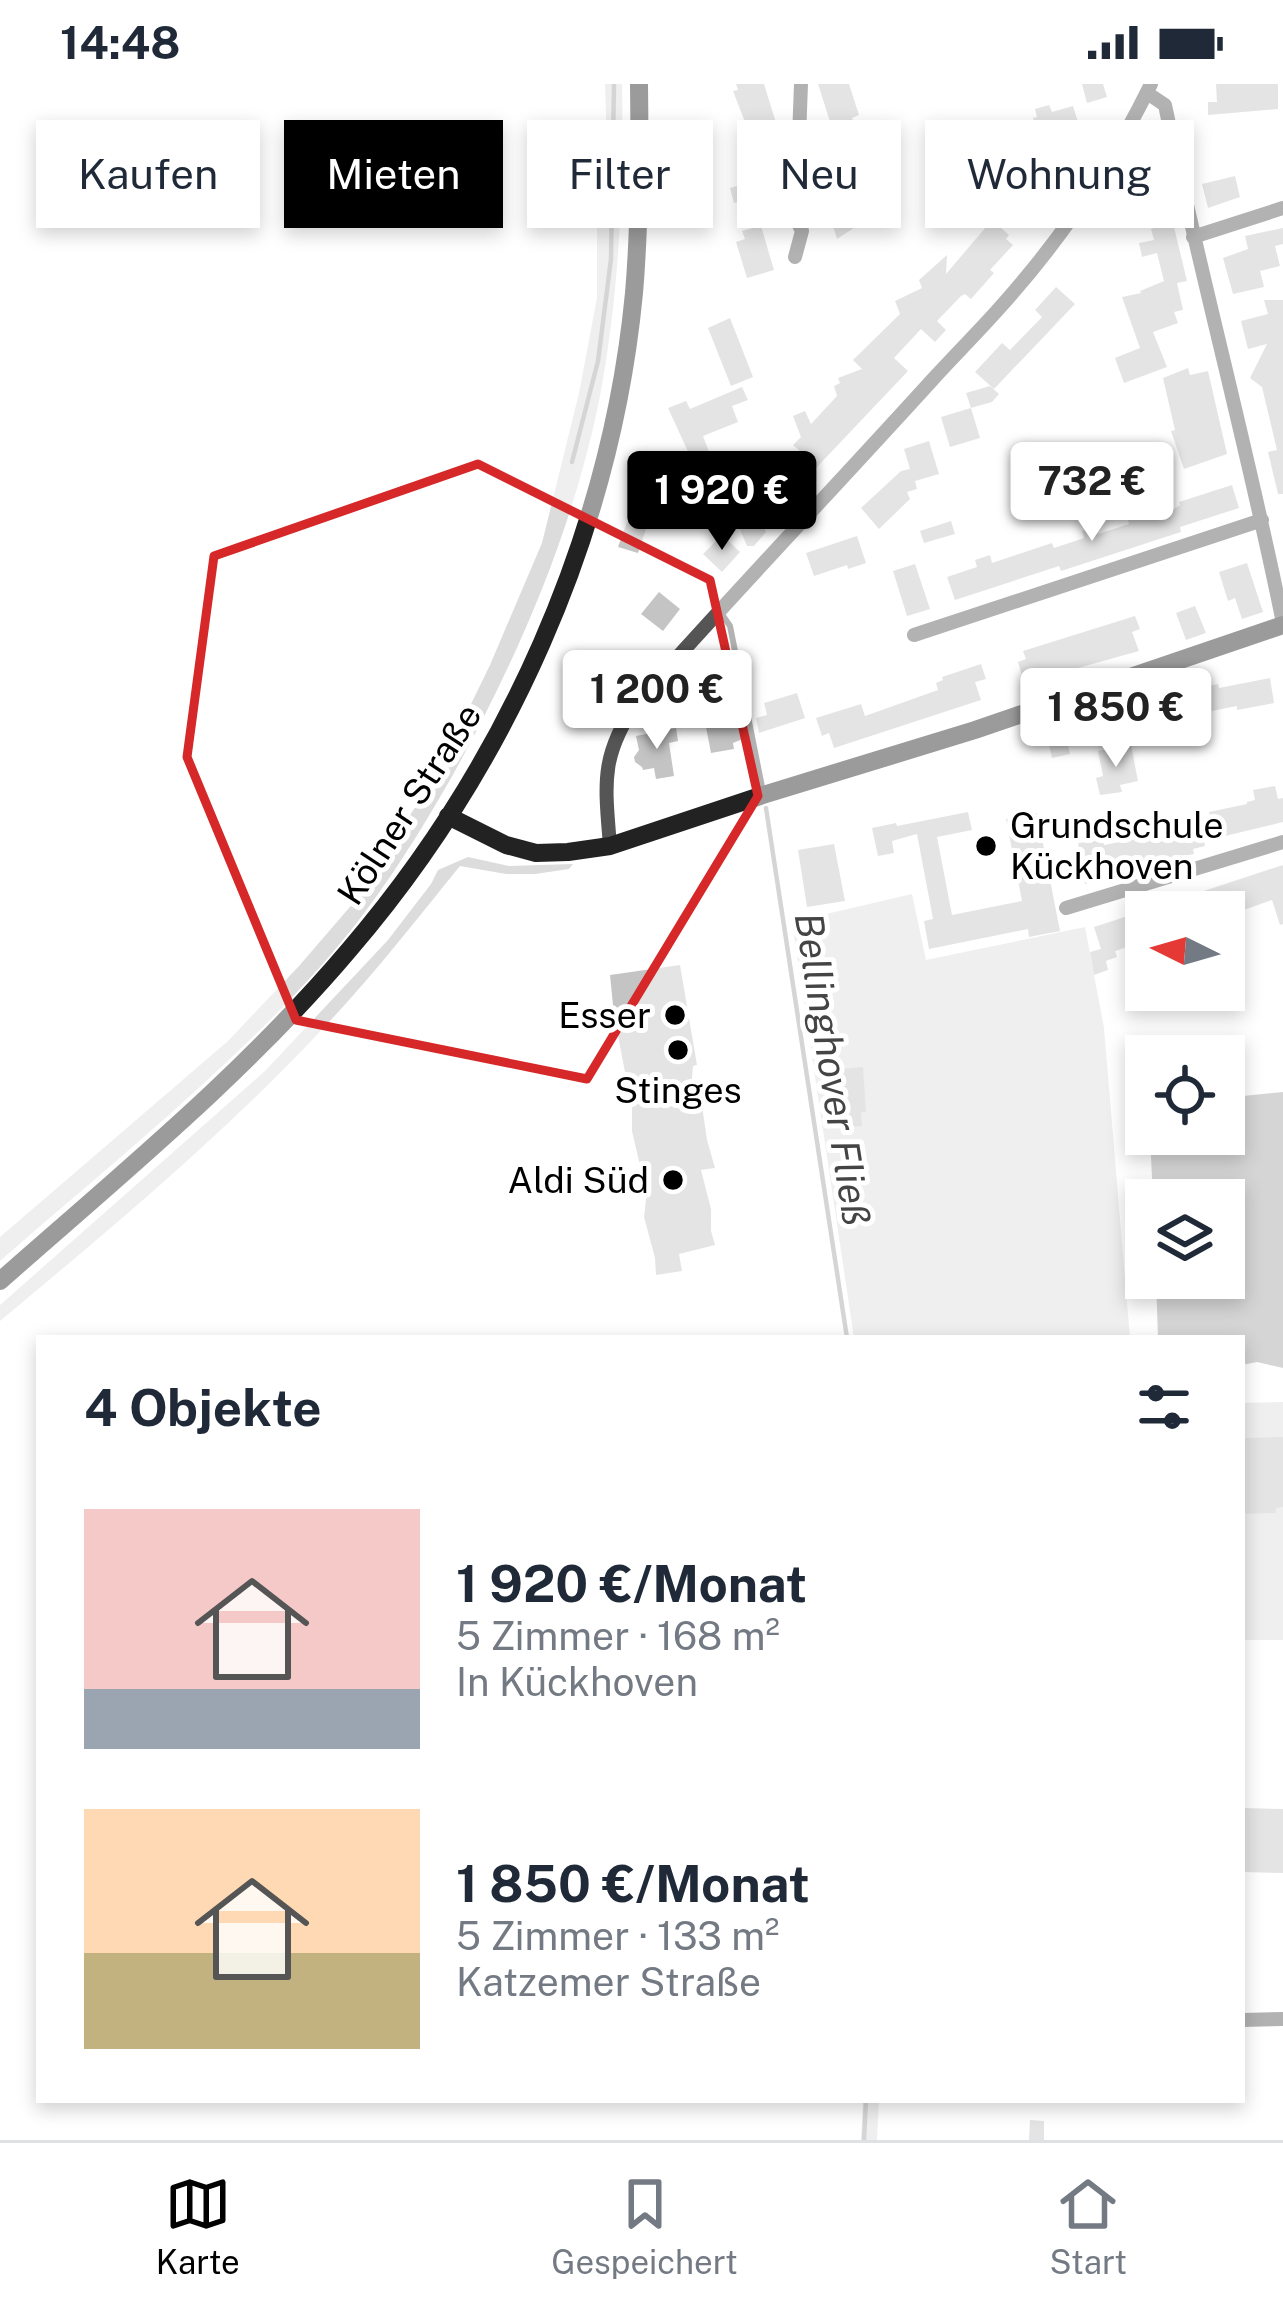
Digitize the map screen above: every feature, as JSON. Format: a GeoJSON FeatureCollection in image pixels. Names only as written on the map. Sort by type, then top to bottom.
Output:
{"type":"FeatureCollection","features":[{"type":"Feature","properties":{"kind":"main road","name":"Kölner Straße"},"geometry":{"type":"LineString","coordinates":[[0,1282],[211,1095],[350,950],[448,816],[503,723],[570,572],[604,458],[624,366],[639,224],[639,84]]}},
{"type":"Feature","properties":{"kind":"main road"},"geometry":{"type":"LineString","coordinates":[[448,816],[506,845],[536,853],[610,845],[986,726],[1283,624]]}},
{"type":"Feature","properties":{"kind":"street"},"geometry":{"type":"LineString","coordinates":[[795,256],[802,231],[796,219],[801,84]]}},
{"type":"Feature","properties":{"kind":"street"},"geometry":{"type":"LineString","coordinates":[[610,845],[605,781],[619,728],[637,702],[1030,271],[1112,155],[1149,88],[1165,105],[1283,624]]}},
{"type":"Feature","properties":{"kind":"street"},"geometry":{"type":"LineString","coordinates":[[1192,237],[1283,208]]}},
{"type":"Feature","properties":{"kind":"street"},"geometry":{"type":"LineString","coordinates":[[914,635],[1262,520]]}},
{"type":"Feature","properties":{"kind":"street"},"geometry":{"type":"LineString","coordinates":[[1066,908],[1283,842]]}},
{"type":"Feature","properties":{"kind":"street"},"geometry":{"type":"LineString","coordinates":[[1245,2020],[1283,2019]]}},
{"type":"Feature","properties":{"kind":"lane"},"geometry":{"type":"LineString","coordinates":[[719,610],[730,626],[764,795]]}},
{"type":"Feature","properties":{"kind":"highlighted area"},"geometry":{"type":"Polygon","coordinates":[[[478,464],[710,580],[758,796],[587,1079],[296,1020],[187,757],[214,556],[478,464]]]}},
{"type":"Feature","properties":{"kind":"shaded area"},"geometry":{"type":"Polygon","coordinates":[[[605,84],[622,84],[622,120],[606,120],[605,84]]]}},
{"type":"Feature","properties":{"kind":"shaded area"},"geometry":{"type":"Polygon","coordinates":[[[597,228],[620,228],[606,362],[574,500],[519,643],[436,805],[357,922],[284,1006],[206,1082],[0,1261],[0,1237],[228,1041],[299,966],[355,901],[439,770],[542,543],[597,298],[597,228]]]}},
{"type":"Feature","properties":{"kind":"shaded area"},"geometry":{"type":"Polygon","coordinates":[[[468,857],[509,866],[573,864],[569,869],[535,874],[460,866],[396,946],[291,1062],[128,1213],[0,1321],[0,1305],[265,1071],[388,940],[438,870],[468,857]]]}},
{"type":"Feature","properties":{"kind":"shaded area"},"geometry":{"type":"Polygon","coordinates":[[[912,894],[926,960],[1085,927],[1104,1028],[1130,1335],[854,1335],[792,922],[912,894]]]}},
{"type":"Feature","properties":{"kind":"shaded area"},"geometry":{"type":"Polygon","coordinates":[[[1283,1092],[1283,1368],[1245,1364],[1245,1335],[1158,1335],[1157,1299],[1245,1299],[1245,1179],[1152,1179],[1151,1155],[1245,1155],[1245,1096],[1283,1092]]]}},
{"type":"Feature","properties":{"kind":"shaded area"},"geometry":{"type":"Polygon","coordinates":[[[1283,1402],[1283,1640],[1245,1640],[1245,1403],[1283,1402]]]}},
{"type":"Feature","properties":{"kind":"shaded area"},"geometry":{"type":"Polygon","coordinates":[[[863,2103],[879,2103],[877,2140],[861,2140],[863,2103]]]}},
{"type":"Feature","properties":{"kind":"building"},"geometry":{"type":"Polygon","coordinates":[[[736,84],[764,84],[775,120],[744,120],[733,91],[738,90],[736,84]]]}},
{"type":"Feature","properties":{"kind":"building"},"geometry":{"type":"Polygon","coordinates":[[[818,84],[849,84],[859,115],[853,120],[829,120],[818,84]]]}},
{"type":"Feature","properties":{"kind":"building"},"geometry":{"type":"Polygon","coordinates":[[[1082,84],[1103,84],[1107,97],[1087,103],[1082,84]]]}},
{"type":"Feature","properties":{"kind":"building"},"geometry":{"type":"Polygon","coordinates":[[[1216,84],[1278,84],[1278,109],[1208,115],[1208,102],[1217,102],[1216,84]]]}},
{"type":"Feature","properties":{"kind":"building"},"geometry":{"type":"Polygon","coordinates":[[[1049,105],[1052,112],[1073,106],[1077,120],[1034,120],[1035,109],[1049,105]]]}},
{"type":"Feature","properties":{"kind":"building"},"geometry":{"type":"Polygon","coordinates":[[[1235,176],[1240,197],[1208,208],[1202,184],[1235,176]]]}},
{"type":"Feature","properties":{"kind":"building"},"geometry":{"type":"Polygon","coordinates":[[[762,228],[774,270],[747,278],[736,242],[745,239],[742,231],[762,228]]]}},
{"type":"Feature","properties":{"kind":"building"},"geometry":{"type":"Polygon","coordinates":[[[834,228],[854,228],[837,239],[834,228]]]}},
{"type":"Feature","properties":{"kind":"building"},"geometry":{"type":"Polygon","coordinates":[[[985,228],[1001,228],[1009,235],[1006,239],[1013,245],[990,270],[994,273],[971,299],[961,296],[937,321],[946,330],[935,342],[921,329],[894,358],[908,371],[799,486],[790,465],[801,452],[793,445],[801,437],[793,416],[805,411],[811,424],[837,396],[838,378],[862,369],[853,360],[900,314],[895,301],[922,288],[919,280],[947,255],[946,274],[985,228]]]}},
{"type":"Feature","properties":{"kind":"building"},"geometry":{"type":"Polygon","coordinates":[[[1174,228],[1187,281],[1177,283],[1183,310],[1174,312],[1178,323],[1153,332],[1167,367],[1124,383],[1115,358],[1140,348],[1122,297],[1164,281],[1157,253],[1142,257],[1139,243],[1154,240],[1151,229],[1174,228]]]}},
{"type":"Feature","properties":{"kind":"building"},"geometry":{"type":"Polygon","coordinates":[[[1283,228],[1283,244],[1275,246],[1280,266],[1260,271],[1264,287],[1233,294],[1223,258],[1248,249],[1245,236],[1283,228]]]}},
{"type":"Feature","properties":{"kind":"building"},"geometry":{"type":"Polygon","coordinates":[[[1056,287],[1075,304],[994,389],[975,372],[1002,343],[1010,350],[1042,317],[1035,310],[1056,287]]]}},
{"type":"Feature","properties":{"kind":"building"},"geometry":{"type":"Polygon","coordinates":[[[1264,300],[1283,300],[1283,494],[1278,494],[1268,452],[1277,450],[1262,387],[1250,378],[1267,344],[1248,349],[1241,321],[1268,314],[1264,300]]]}},
{"type":"Feature","properties":{"kind":"building"},"geometry":{"type":"Polygon","coordinates":[[[730,318],[753,377],[731,386],[708,328],[730,318]]]}},
{"type":"Feature","properties":{"kind":"building"},"geometry":{"type":"Polygon","coordinates":[[[1188,368],[1190,375],[1208,371],[1227,454],[1184,469],[1171,431],[1175,430],[1163,378],[1188,368]]]}},
{"type":"Feature","properties":{"kind":"building"},"geometry":{"type":"Polygon","coordinates":[[[990,386],[999,394],[992,402],[971,408],[966,393],[990,386]]]}},
{"type":"Feature","properties":{"kind":"building"},"geometry":{"type":"Polygon","coordinates":[[[742,387],[748,400],[732,406],[738,422],[703,436],[714,465],[734,457],[766,532],[754,546],[747,546],[722,486],[667,511],[670,518],[647,528],[634,496],[696,469],[668,408],[686,401],[690,409],[742,387]]]}},
{"type":"Feature","properties":{"kind":"building"},"geometry":{"type":"Polygon","coordinates":[[[971,408],[980,438],[950,447],[941,417],[971,408]]]}},
{"type":"Feature","properties":{"kind":"building"},"geometry":{"type":"Polygon","coordinates":[[[929,441],[939,474],[915,481],[917,489],[907,492],[910,499],[879,529],[861,508],[901,471],[910,469],[904,449],[929,441]]]}},
{"type":"Feature","properties":{"kind":"building"},"geometry":{"type":"Polygon","coordinates":[[[1232,485],[1239,508],[1061,571],[1059,566],[955,600],[947,577],[977,567],[975,560],[990,555],[992,563],[1052,543],[1054,548],[1084,538],[1082,531],[1096,527],[1098,534],[1129,524],[1127,517],[1141,512],[1143,519],[1232,485]]]}},
{"type":"Feature","properties":{"kind":"building"},"geometry":{"type":"Polygon","coordinates":[[[951,521],[955,534],[924,543],[920,531],[951,521]]]}},
{"type":"Feature","properties":{"kind":"building"},"geometry":{"type":"Polygon","coordinates":[[[627,522],[646,529],[638,553],[618,547],[627,522]]]}},
{"type":"Feature","properties":{"kind":"building"},"geometry":{"type":"Polygon","coordinates":[[[722,535],[740,552],[722,572],[703,554],[722,535]]]}},
{"type":"Feature","properties":{"kind":"building"},"geometry":{"type":"Polygon","coordinates":[[[857,536],[866,563],[814,576],[806,553],[857,536]]]}},
{"type":"Feature","properties":{"kind":"building"},"geometry":{"type":"Polygon","coordinates":[[[1247,563],[1263,612],[1242,619],[1235,598],[1228,601],[1219,572],[1247,563]]]}},
{"type":"Feature","properties":{"kind":"building"},"geometry":{"type":"Polygon","coordinates":[[[915,564],[930,609],[907,616],[893,571],[915,564]]]}},
{"type":"Feature","properties":{"kind":"building"},"geometry":{"type":"Polygon","coordinates":[[[659,592],[680,609],[663,631],[641,614],[659,592]]]}},
{"type":"Feature","properties":{"kind":"building"},"geometry":{"type":"Polygon","coordinates":[[[1195,606],[1206,633],[1186,640],[1176,613],[1195,606]]]}},
{"type":"Feature","properties":{"kind":"building"},"geometry":{"type":"Polygon","coordinates":[[[1135,616],[1140,629],[1132,632],[1139,651],[1024,683],[1018,662],[1026,659],[1023,651],[1135,616]]]}},
{"type":"Feature","properties":{"kind":"building"},"geometry":{"type":"Polygon","coordinates":[[[981,664],[986,679],[975,682],[981,700],[834,748],[829,733],[822,736],[816,718],[861,704],[865,716],[938,690],[936,683],[942,677],[981,664]]]}},
{"type":"Feature","properties":{"kind":"building"},"geometry":{"type":"Polygon","coordinates":[[[1270,678],[1274,703],[1191,715],[1194,727],[1130,744],[1126,721],[1135,719],[1134,715],[1188,704],[1185,691],[1270,678]]]}},
{"type":"Feature","properties":{"kind":"building"},"geometry":{"type":"Polygon","coordinates":[[[797,693],[805,718],[759,733],[756,718],[767,715],[764,703],[797,693]]]}},
{"type":"Feature","properties":{"kind":"building"},"geometry":{"type":"Polygon","coordinates":[[[724,697],[734,724],[741,722],[745,738],[733,743],[734,749],[711,753],[701,701],[724,697]]]}},
{"type":"Feature","properties":{"kind":"building"},"geometry":{"type":"Polygon","coordinates":[[[676,728],[678,741],[669,743],[674,776],[656,779],[654,768],[643,770],[635,762],[636,736],[676,728]]]}},
{"type":"Feature","properties":{"kind":"building"},"geometry":{"type":"Polygon","coordinates":[[[1066,736],[1070,754],[1052,758],[1048,740],[1066,736]]]}},
{"type":"Feature","properties":{"kind":"building"},"geometry":{"type":"Polygon","coordinates":[[[1131,745],[1138,781],[1120,785],[1122,792],[1100,795],[1096,778],[1103,776],[1098,751],[1131,745]]]}},
{"type":"Feature","properties":{"kind":"building"},"geometry":{"type":"Polygon","coordinates":[[[1275,786],[1278,799],[1283,798],[1283,822],[1204,841],[1205,846],[1193,849],[1194,854],[1162,860],[1164,866],[1085,884],[1078,843],[1103,838],[1104,845],[1150,836],[1149,830],[1210,819],[1209,812],[1247,804],[1255,800],[1253,790],[1275,786]]]}},
{"type":"Feature","properties":{"kind":"building"},"geometry":{"type":"Polygon","coordinates":[[[968,812],[972,830],[937,837],[952,915],[1022,901],[1006,819],[1037,813],[1060,931],[1029,937],[1028,929],[929,949],[924,921],[933,919],[917,834],[892,841],[894,853],[878,856],[872,828],[968,812]]]}},
{"type":"Feature","properties":{"kind":"building"},"geometry":{"type":"Polygon","coordinates":[[[834,844],[845,901],[807,907],[798,850],[834,844]]]}},
{"type":"Feature","properties":{"kind":"building"},"geometry":{"type":"Polygon","coordinates":[[[1283,865],[1283,924],[1272,900],[1245,910],[1245,891],[1204,891],[1283,865]]]}},
{"type":"Feature","properties":{"kind":"building"},"geometry":{"type":"Polygon","coordinates":[[[1125,917],[1125,948],[1106,961],[1108,970],[1094,975],[1090,952],[1101,949],[1094,927],[1125,917]]]}},
{"type":"Feature","properties":{"kind":"building"},"geometry":{"type":"Polygon","coordinates":[[[680,965],[697,1065],[693,1066],[690,1100],[701,1099],[715,1168],[701,1170],[715,1245],[679,1254],[682,1271],[656,1275],[644,1217],[647,1191],[643,1192],[632,1131],[610,975],[680,965]]]}},
{"type":"Feature","properties":{"kind":"building"},"geometry":{"type":"Polygon","coordinates":[[[863,1067],[866,1112],[861,1112],[862,1126],[847,1127],[841,1069],[863,1067]]]}},
{"type":"Feature","properties":{"kind":"building"},"geometry":{"type":"Polygon","coordinates":[[[1283,1437],[1283,1507],[1276,1508],[1276,1513],[1245,1514],[1245,1438],[1283,1437]]]}},
{"type":"Feature","properties":{"kind":"building"},"geometry":{"type":"Polygon","coordinates":[[[1245,1808],[1283,1809],[1283,1873],[1245,1872],[1245,1808]]]}},
{"type":"Feature","properties":{"kind":"building"},"geometry":{"type":"Polygon","coordinates":[[[1030,2120],[1044,2121],[1044,2140],[1029,2140],[1030,2120]]]}},
{"type":"Feature","properties":{"kind":"waterway","name":"Bellinghover Fließ"},"geometry":{"type":"LineString","coordinates":[[572,462],[598,361],[611,259],[614,84]]}},
{"type":"Feature","properties":{"kind":"waterway","name":"Bellinghover Fließ"},"geometry":{"type":"LineString","coordinates":[[766,808],[847,1335]]}},
{"type":"Feature","properties":{"kind":"waterway","name":"Bellinghover Fließ"},"geometry":{"type":"LineString","coordinates":[[864,2140],[866,2103]]}},
{"type":"Feature","properties":{"kind":"place","name":"Grundschule Kückhoven"},"geometry":{"type":"Point","coordinates":[986,846]}},
{"type":"Feature","properties":{"kind":"place","name":"Esser"},"geometry":{"type":"Point","coordinates":[675,1015]}},
{"type":"Feature","properties":{"kind":"place","name":"Stinges"},"geometry":{"type":"Point","coordinates":[678,1050]}},
{"type":"Feature","properties":{"kind":"place","name":"Aldi Süd"},"geometry":{"type":"Point","coordinates":[673,1180]}}]}
